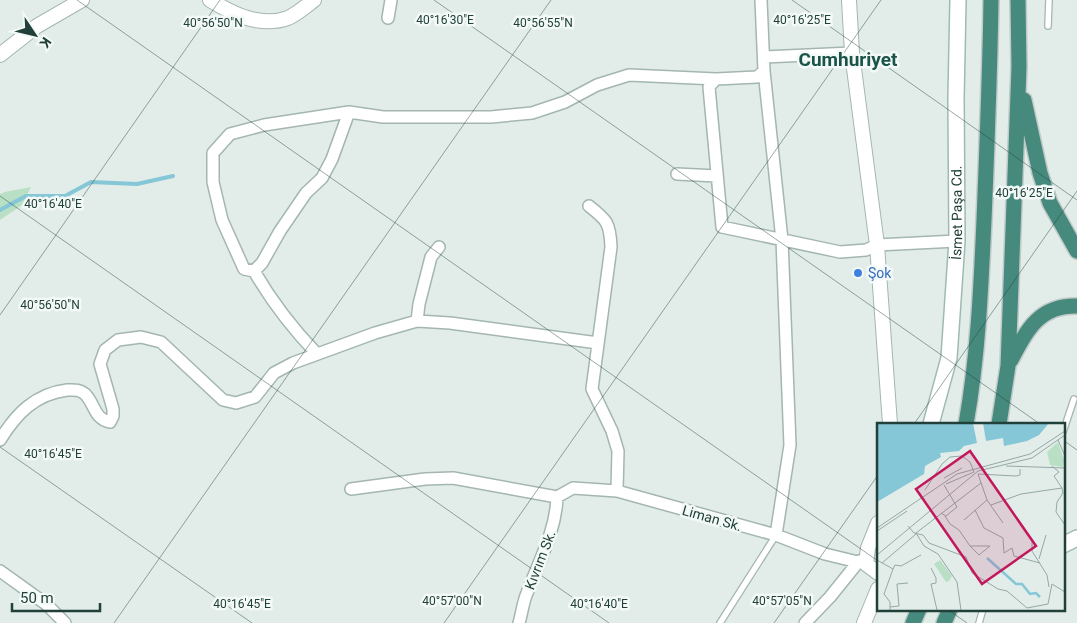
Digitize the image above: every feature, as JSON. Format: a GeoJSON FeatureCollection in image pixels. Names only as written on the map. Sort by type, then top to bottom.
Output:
{"type":"FeatureCollection","features":[{"type":"Feature","properties":{"kind":"highway"},"geometry":{"type":"LineString","coordinates":[[966,423],[980,303],[991,0]]}},
{"type":"Feature","properties":{"kind":"highway"},"geometry":{"type":"LineString","coordinates":[[1000,423],[1008,366],[1019,67],[1018,0]]}},
{"type":"Feature","properties":{"kind":"highway"},"geometry":{"type":"LineString","coordinates":[[1019,67],[1026,113],[1040,173],[1050,203],[1077,251]]}},
{"type":"Feature","properties":{"kind":"highway"},"geometry":{"type":"LineString","coordinates":[[1008,366],[1030,327],[1046,312],[1065,306],[1077,306]]}},
{"type":"Feature","properties":{"kind":"highway"},"geometry":{"type":"LineString","coordinates":[[913,623],[919,610]]}},
{"type":"Feature","properties":{"kind":"highway"},"geometry":{"type":"LineString","coordinates":[[944,623],[950,610]]}},
{"type":"Feature","properties":{"kind":"main road","name":"İsmet Paşa Cd."},"geometry":{"type":"LineString","coordinates":[[931,423],[949,358],[957,241],[956,98],[958,0]]}},
{"type":"Feature","properties":{"kind":"main road"},"geometry":{"type":"LineString","coordinates":[[1064,545],[1077,538]]}},
{"type":"Feature","properties":{"kind":"street"},"geometry":{"type":"LineString","coordinates":[[0,55],[38,26],[82,0]]}},
{"type":"Feature","properties":{"kind":"street"},"geometry":{"type":"LineString","coordinates":[[210,0],[232,14],[265,23],[289,18],[314,0]]}},
{"type":"Feature","properties":{"kind":"street"},"geometry":{"type":"LineString","coordinates":[[388,18],[391,0]]}},
{"type":"Feature","properties":{"kind":"street"},"geometry":{"type":"LineString","coordinates":[[761,0],[764,71],[782,240],[790,445],[776,535]]}},
{"type":"Feature","properties":{"kind":"street"},"geometry":{"type":"LineString","coordinates":[[849,0],[852,53],[877,245],[890,423]]}},
{"type":"Feature","properties":{"kind":"street"},"geometry":{"type":"LineString","coordinates":[[764,57],[852,53]]}},
{"type":"Feature","properties":{"kind":"street"},"geometry":{"type":"LineString","coordinates":[[317,354],[297,334],[276,308],[254,271],[244,269],[222,220],[213,182],[213,152],[230,134],[264,125],[349,112],[383,117],[491,117],[532,113],[565,102],[597,85],[629,75],[716,79],[758,77],[764,71]]}},
{"type":"Feature","properties":{"kind":"street"},"geometry":{"type":"LineString","coordinates":[[716,79],[709,87],[722,227],[840,252],[866,250],[877,245],[957,241]]}},
{"type":"Feature","properties":{"kind":"street"},"geometry":{"type":"LineString","coordinates":[[254,271],[262,263],[280,231],[306,193],[322,178],[332,159],[349,112]]}},
{"type":"Feature","properties":{"kind":"street"},"geometry":{"type":"LineString","coordinates":[[677,174],[717,176]]}},
{"type":"Feature","properties":{"kind":"street"},"geometry":{"type":"LineString","coordinates":[[588,206],[603,217],[610,230],[611,247],[592,389],[612,431],[618,451],[617,491]]}},
{"type":"Feature","properties":{"kind":"street"},"geometry":{"type":"LineString","coordinates":[[418,321],[419,304],[431,257],[439,247]]}},
{"type":"Feature","properties":{"kind":"street"},"geometry":{"type":"LineString","coordinates":[[0,440],[14,418],[39,398],[59,391],[76,389],[85,395],[96,414],[103,421],[110,422],[113,409],[100,364],[105,350],[118,340],[141,337],[161,342],[223,400],[236,403],[255,397],[274,373],[294,363],[375,333],[418,321],[450,323],[598,343]]}},
{"type":"Feature","properties":{"kind":"street"},"geometry":{"type":"LineString","coordinates":[[351,489],[453,478],[557,497]]}},
{"type":"Feature","properties":{"kind":"street","name":"Liman Sk."},"geometry":{"type":"LineString","coordinates":[[557,497],[573,488],[617,491],[776,535],[825,554],[862,563]]}},
{"type":"Feature","properties":{"kind":"street","name":"Kıvrım Sk."},"geometry":{"type":"LineString","coordinates":[[519,623],[526,594],[556,515],[557,497]]}},
{"type":"Feature","properties":{"kind":"street"},"geometry":{"type":"LineString","coordinates":[[805,623],[862,563],[877,526]]}},
{"type":"Feature","properties":{"kind":"street"},"geometry":{"type":"LineString","coordinates":[[862,563],[877,572]]}},
{"type":"Feature","properties":{"kind":"street"},"geometry":{"type":"LineString","coordinates":[[0,571],[46,604],[66,623]]}},
{"type":"Feature","properties":{"kind":"street"},"geometry":{"type":"LineString","coordinates":[[864,623],[877,590]]}},
{"type":"Feature","properties":{"kind":"lane"},"geometry":{"type":"LineString","coordinates":[[1048,26],[1049,0]]}},
{"type":"Feature","properties":{"kind":"lane"},"geometry":{"type":"LineString","coordinates":[[1064,429],[1074,400]]}},
{"type":"Feature","properties":{"kind":"lane"},"geometry":{"type":"LineString","coordinates":[[720,623],[776,535]]}},
{"type":"Feature","properties":{"kind":"lane"},"geometry":{"type":"LineString","coordinates":[[979,623],[984,610]]}},
{"type":"Feature","properties":{"kind":"green space"},"geometry":{"type":"Polygon","coordinates":[[[31,187],[22,205],[0,220],[0,194],[31,187]]]}},
{"type":"Feature","properties":{"kind":"waterway"},"geometry":{"type":"LineString","coordinates":[[0,210],[26,196],[65,196],[91,182],[137,184],[173,176]]}},
{"type":"Feature","properties":{"kind":"place","name":"Şok"},"geometry":{"type":"Point","coordinates":[858,273]}},
{"type":"Feature","properties":{"kind":"district","name":"Cumhuriyet"},"geometry":{"type":"Point","coordinates":[848,59]}}]}
